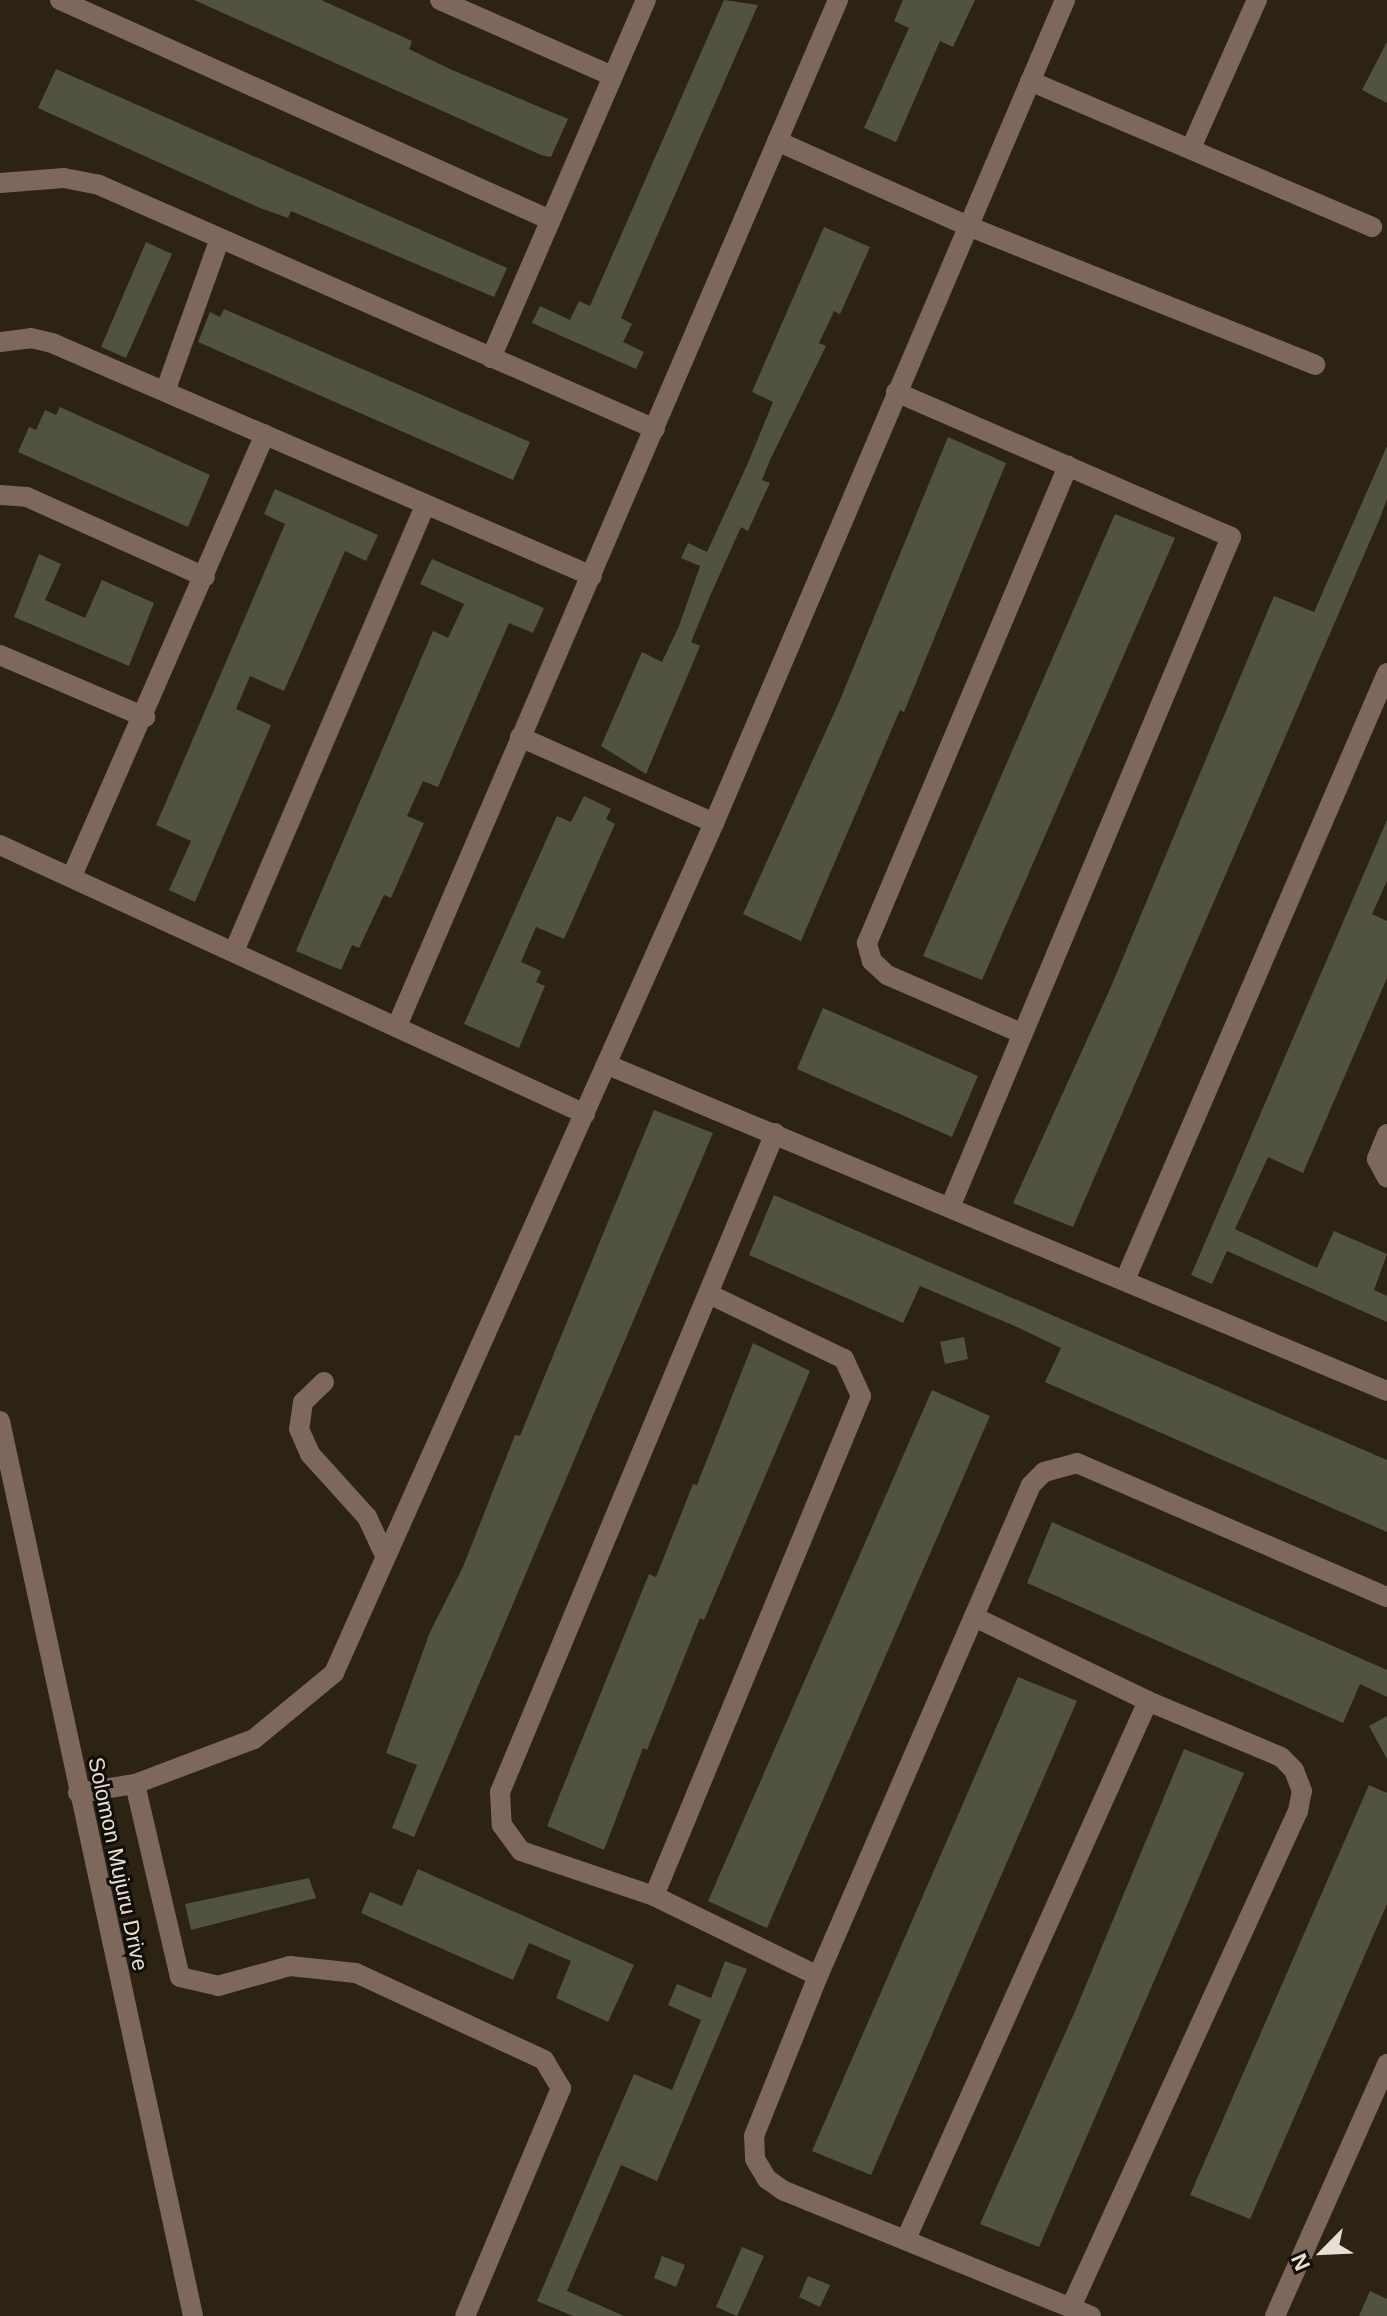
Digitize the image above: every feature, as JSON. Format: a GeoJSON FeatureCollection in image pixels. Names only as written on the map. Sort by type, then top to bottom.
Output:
{"type":"FeatureCollection","features":[{"type":"Feature","properties":{"kind":"street"},"geometry":{"type":"LineString","coordinates":[[60,0],[548,219]]}},
{"type":"Feature","properties":{"kind":"street"},"geometry":{"type":"LineString","coordinates":[[491,358],[548,219],[646,0]]}},
{"type":"Feature","properties":{"kind":"street"},"geometry":{"type":"LineString","coordinates":[[397,1026],[838,0]]}},
{"type":"Feature","properties":{"kind":"street"},"geometry":{"type":"LineString","coordinates":[[78,1793],[135,1784],[254,1739],[334,1673],[384,1553],[608,1065],[714,823],[1065,0]]}},
{"type":"Feature","properties":{"kind":"street"},"geometry":{"type":"LineString","coordinates":[[1191,148],[1257,0]]}},
{"type":"Feature","properties":{"kind":"street"},"geometry":{"type":"LineString","coordinates":[[447,1],[612,76]]}},
{"type":"Feature","properties":{"kind":"street"},"geometry":{"type":"LineString","coordinates":[[1030,81],[1372,227]]}},
{"type":"Feature","properties":{"kind":"street"},"geometry":{"type":"LineString","coordinates":[[777,141],[968,226],[1315,365]]}},
{"type":"Feature","properties":{"kind":"street"},"geometry":{"type":"LineString","coordinates":[[0,183],[64,178],[99,185],[219,241],[655,429]]}},
{"type":"Feature","properties":{"kind":"street"},"geometry":{"type":"LineString","coordinates":[[166,389],[219,241]]}},
{"type":"Feature","properties":{"kind":"street"},"geometry":{"type":"LineString","coordinates":[[0,342],[31,338],[52,343],[166,389],[592,576]]}},
{"type":"Feature","properties":{"kind":"street"},"geometry":{"type":"LineString","coordinates":[[896,392],[1231,537],[951,1205]]}},
{"type":"Feature","properties":{"kind":"street"},"geometry":{"type":"LineString","coordinates":[[72,876],[145,717],[265,434]]}},
{"type":"Feature","properties":{"kind":"street"},"geometry":{"type":"LineString","coordinates":[[1021,1033],[887,975],[872,961],[867,943],[1068,466]]}},
{"type":"Feature","properties":{"kind":"street"},"geometry":{"type":"LineString","coordinates":[[0,495],[27,497],[205,577]]}},
{"type":"Feature","properties":{"kind":"street"},"geometry":{"type":"LineString","coordinates":[[235,949],[425,505]]}},
{"type":"Feature","properties":{"kind":"street"},"geometry":{"type":"LineString","coordinates":[[0,655],[145,717]]}},
{"type":"Feature","properties":{"kind":"street"},"geometry":{"type":"LineString","coordinates":[[1125,1280],[1387,673]]}},
{"type":"Feature","properties":{"kind":"street"},"geometry":{"type":"LineString","coordinates":[[520,737],[714,823]]}},
{"type":"Feature","properties":{"kind":"street"},"geometry":{"type":"LineString","coordinates":[[0,845],[235,949],[585,1114]]}},
{"type":"Feature","properties":{"kind":"street"},"geometry":{"type":"LineString","coordinates":[[608,1065],[951,1205],[1387,1391]]}},
{"type":"Feature","properties":{"kind":"street"},"geometry":{"type":"LineString","coordinates":[[775,1133],[500,1792],[502,1825],[521,1851],[654,1896],[818,1976]]}},
{"type":"Feature","properties":{"kind":"street"},"geometry":{"type":"LineString","coordinates":[[1387,1134],[1377,1159],[1387,1178]]}},
{"type":"Feature","properties":{"kind":"street"},"geometry":{"type":"LineString","coordinates":[[654,1896],[861,1396],[844,1359],[709,1294]]}},
{"type":"Feature","properties":{"kind":"street"},"geometry":{"type":"LineString","coordinates":[[324,1382],[303,1402],[299,1429],[310,1454],[367,1517],[384,1553]]}},
{"type":"Feature","properties":{"kind":"street","name":"Solomon Mujuru Drive"},"geometry":{"type":"LineString","coordinates":[[0,1421],[193,2316]]}},
{"type":"Feature","properties":{"kind":"street"},"geometry":{"type":"LineString","coordinates":[[1091,2316],[784,2191],[767,2179],[755,2159],[754,2136],[818,1976],[976,1618],[1031,1485],[1061,1464],[1077,1463],[1387,1597]]}},
{"type":"Feature","properties":{"kind":"street"},"geometry":{"type":"LineString","coordinates":[[976,1618],[1148,1701],[1281,1757],[1294,1770],[1302,1791],[1298,1811],[1071,2307]]}},
{"type":"Feature","properties":{"kind":"street"},"geometry":{"type":"LineString","coordinates":[[906,2239],[1148,1701]]}},
{"type":"Feature","properties":{"kind":"street"},"geometry":{"type":"LineString","coordinates":[[135,1784],[180,1977],[218,1986],[290,1966],[356,1973],[544,2060],[561,2088],[465,2316]]}},
{"type":"Feature","properties":{"kind":"street"},"geometry":{"type":"LineString","coordinates":[[1275,2316],[1387,2064]]}},
{"type":"Feature","properties":{"kind":"building"},"geometry":{"type":"Polygon","coordinates":[[[194,0],[321,0],[412,41],[409,49],[452,70],[568,119],[551,157],[541,155],[194,0]]]}},
{"type":"Feature","properties":{"kind":"building"},"geometry":{"type":"Polygon","coordinates":[[[724,0],[758,5],[621,318],[632,324],[623,342],[644,352],[636,369],[532,323],[540,306],[570,320],[579,301],[590,306],[724,0]]]}},
{"type":"Feature","properties":{"kind":"building"},"geometry":{"type":"Polygon","coordinates":[[[903,0],[975,0],[953,47],[940,41],[896,142],[864,128],[909,28],[894,21],[903,0]]]}},
{"type":"Feature","properties":{"kind":"building"},"geometry":{"type":"Polygon","coordinates":[[[1387,42],[1387,103],[1362,90],[1387,42]]]}},
{"type":"Feature","properties":{"kind":"building"},"geometry":{"type":"Polygon","coordinates":[[[56,69],[507,268],[494,297],[291,211],[288,218],[260,208],[38,108],[56,69]]]}},
{"type":"Feature","properties":{"kind":"building"},"geometry":{"type":"Polygon","coordinates":[[[824,227],[870,247],[840,314],[834,311],[819,343],[826,346],[770,460],[762,480],[770,483],[748,531],[741,527],[710,596],[691,642],[700,646],[646,774],[601,746],[642,652],[662,662],[679,626],[700,566],[681,558],[688,543],[707,552],[748,463],[773,402],[752,392],[824,227]]]}},
{"type":"Feature","properties":{"kind":"building"},"geometry":{"type":"Polygon","coordinates":[[[146,242],[172,254],[126,358],[101,347],[146,242]]]}},
{"type":"Feature","properties":{"kind":"building"},"geometry":{"type":"Polygon","coordinates":[[[224,309],[530,442],[513,480],[198,342],[210,312],[220,317],[224,309]]]}},
{"type":"Feature","properties":{"kind":"building"},"geometry":{"type":"Polygon","coordinates":[[[60,407],[210,475],[188,527],[18,452],[29,427],[36,430],[45,410],[56,415],[60,407]]]}},
{"type":"Feature","properties":{"kind":"building"},"geometry":{"type":"Polygon","coordinates":[[[948,437],[1006,463],[904,712],[900,710],[801,941],[743,914],[840,700],[948,437]]]}},
{"type":"Feature","properties":{"kind":"building"},"geometry":{"type":"Polygon","coordinates":[[[1387,446],[1387,499],[1380,518],[1073,1227],[1013,1203],[1110,989],[1274,596],[1314,612],[1387,446]]]}},
{"type":"Feature","properties":{"kind":"building"},"geometry":{"type":"Polygon","coordinates":[[[275,489],[378,535],[366,561],[345,551],[284,691],[250,676],[236,709],[271,725],[195,902],[169,890],[191,841],[156,825],[285,524],[264,514],[275,489]]]}},
{"type":"Feature","properties":{"kind":"building"},"geometry":{"type":"Polygon","coordinates":[[[1115,514],[1175,538],[982,980],[923,956],[1115,514]]]}},
{"type":"Feature","properties":{"kind":"building"},"geometry":{"type":"Polygon","coordinates":[[[39,554],[61,564],[45,600],[85,618],[102,580],[154,603],[129,666],[14,617],[39,554]]]}},
{"type":"Feature","properties":{"kind":"building"},"geometry":{"type":"Polygon","coordinates":[[[432,559],[544,608],[533,633],[509,623],[438,787],[423,781],[407,816],[424,823],[391,898],[384,895],[359,948],[352,945],[341,970],[296,951],[433,631],[448,638],[464,604],[420,584],[432,559]]]}},
{"type":"Feature","properties":{"kind":"building"},"geometry":{"type":"Polygon","coordinates":[[[584,796],[611,809],[606,819],[615,824],[564,939],[536,927],[521,962],[541,971],[536,982],[545,986],[519,1048],[464,1024],[557,816],[571,822],[584,796]]]}},
{"type":"Feature","properties":{"kind":"building"},"geometry":{"type":"Polygon","coordinates":[[[1387,820],[1387,881],[1372,914],[1387,921],[1387,978],[1303,1173],[1268,1157],[1235,1229],[1317,1268],[1334,1231],[1387,1254],[1374,1290],[1387,1296],[1387,1322],[1227,1251],[1212,1284],[1191,1275],[1387,820]]]}},
{"type":"Feature","properties":{"kind":"building"},"geometry":{"type":"Polygon","coordinates":[[[823,1008],[978,1076],[952,1137],[797,1069],[823,1008]]]}},
{"type":"Feature","properties":{"kind":"building"},"geometry":{"type":"Polygon","coordinates":[[[654,1110],[713,1133],[414,1837],[392,1828],[417,1765],[386,1753],[430,1632],[463,1567],[515,1435],[520,1436],[654,1110]]]}},
{"type":"Feature","properties":{"kind":"building"},"geometry":{"type":"Polygon","coordinates":[[[774,1195],[1387,1460],[1387,1532],[1045,1382],[1061,1348],[1017,1327],[920,1286],[903,1323],[749,1255],[774,1195]]]}},
{"type":"Feature","properties":{"kind":"building"},"geometry":{"type":"Polygon","coordinates":[[[964,1337],[968,1359],[945,1364],[940,1342],[964,1337]]]}},
{"type":"Feature","properties":{"kind":"building"},"geometry":{"type":"Polygon","coordinates":[[[753,1343],[810,1371],[704,1620],[700,1618],[647,1750],[643,1748],[604,1850],[547,1826],[649,1574],[656,1577],[693,1484],[697,1485],[753,1343]]]}},
{"type":"Feature","properties":{"kind":"building"},"geometry":{"type":"Polygon","coordinates":[[[932,1390],[990,1416],[767,1928],[708,1901],[932,1390]]]}},
{"type":"Feature","properties":{"kind":"building"},"geometry":{"type":"Polygon","coordinates":[[[1052,1522],[1387,1670],[1387,1697],[1360,1684],[1343,1723],[1027,1583],[1052,1522]]]}},
{"type":"Feature","properties":{"kind":"building"},"geometry":{"type":"Polygon","coordinates":[[[1018,1677],[1077,1701],[871,2175],[812,2151],[1018,1677]]]}},
{"type":"Feature","properties":{"kind":"building"},"geometry":{"type":"Polygon","coordinates":[[[1387,1716],[1387,1759],[1369,1726],[1387,1716]]]}},
{"type":"Feature","properties":{"kind":"building"},"geometry":{"type":"Polygon","coordinates":[[[1184,1749],[1244,1773],[1039,2247],[980,2224],[1076,2009],[1184,1749]]]}},
{"type":"Feature","properties":{"kind":"building"},"geometry":{"type":"Polygon","coordinates":[[[1369,1785],[1387,1793],[1387,1904],[1250,2219],[1190,2195],[1369,1785]]]}},
{"type":"Feature","properties":{"kind":"building"},"geometry":{"type":"Polygon","coordinates":[[[418,1869],[634,1965],[608,2022],[556,1998],[571,1961],[529,1943],[513,1980],[361,1913],[370,1892],[402,1906],[418,1869]]]}},
{"type":"Feature","properties":{"kind":"building"},"geometry":{"type":"Polygon","coordinates":[[[309,1878],[316,1898],[191,1930],[185,1904],[309,1878]]]}},
{"type":"Feature","properties":{"kind":"building"},"geometry":{"type":"Polygon","coordinates":[[[725,1961],[747,1969],[657,2181],[621,2165],[567,2291],[624,2316],[573,2316],[537,2301],[634,2074],[672,2090],[701,2020],[668,2005],[677,1984],[711,1998],[725,1961]]]}},
{"type":"Feature","properties":{"kind":"building"},"geometry":{"type":"Polygon","coordinates":[[[742,2247],[764,2256],[737,2316],[716,2307],[742,2247]]]}},
{"type":"Feature","properties":{"kind":"building"},"geometry":{"type":"Polygon","coordinates":[[[662,2256],[685,2265],[676,2287],[654,2278],[662,2256]]]}},
{"type":"Feature","properties":{"kind":"building"},"geometry":{"type":"Polygon","coordinates":[[[808,2276],[830,2285],[820,2307],[799,2297],[808,2276]]]}},
{"type":"Feature","properties":{"kind":"building"},"geometry":{"type":"Polygon","coordinates":[[[1370,2291],[1387,2299],[1387,2316],[1359,2316],[1370,2291]]]}}]}
